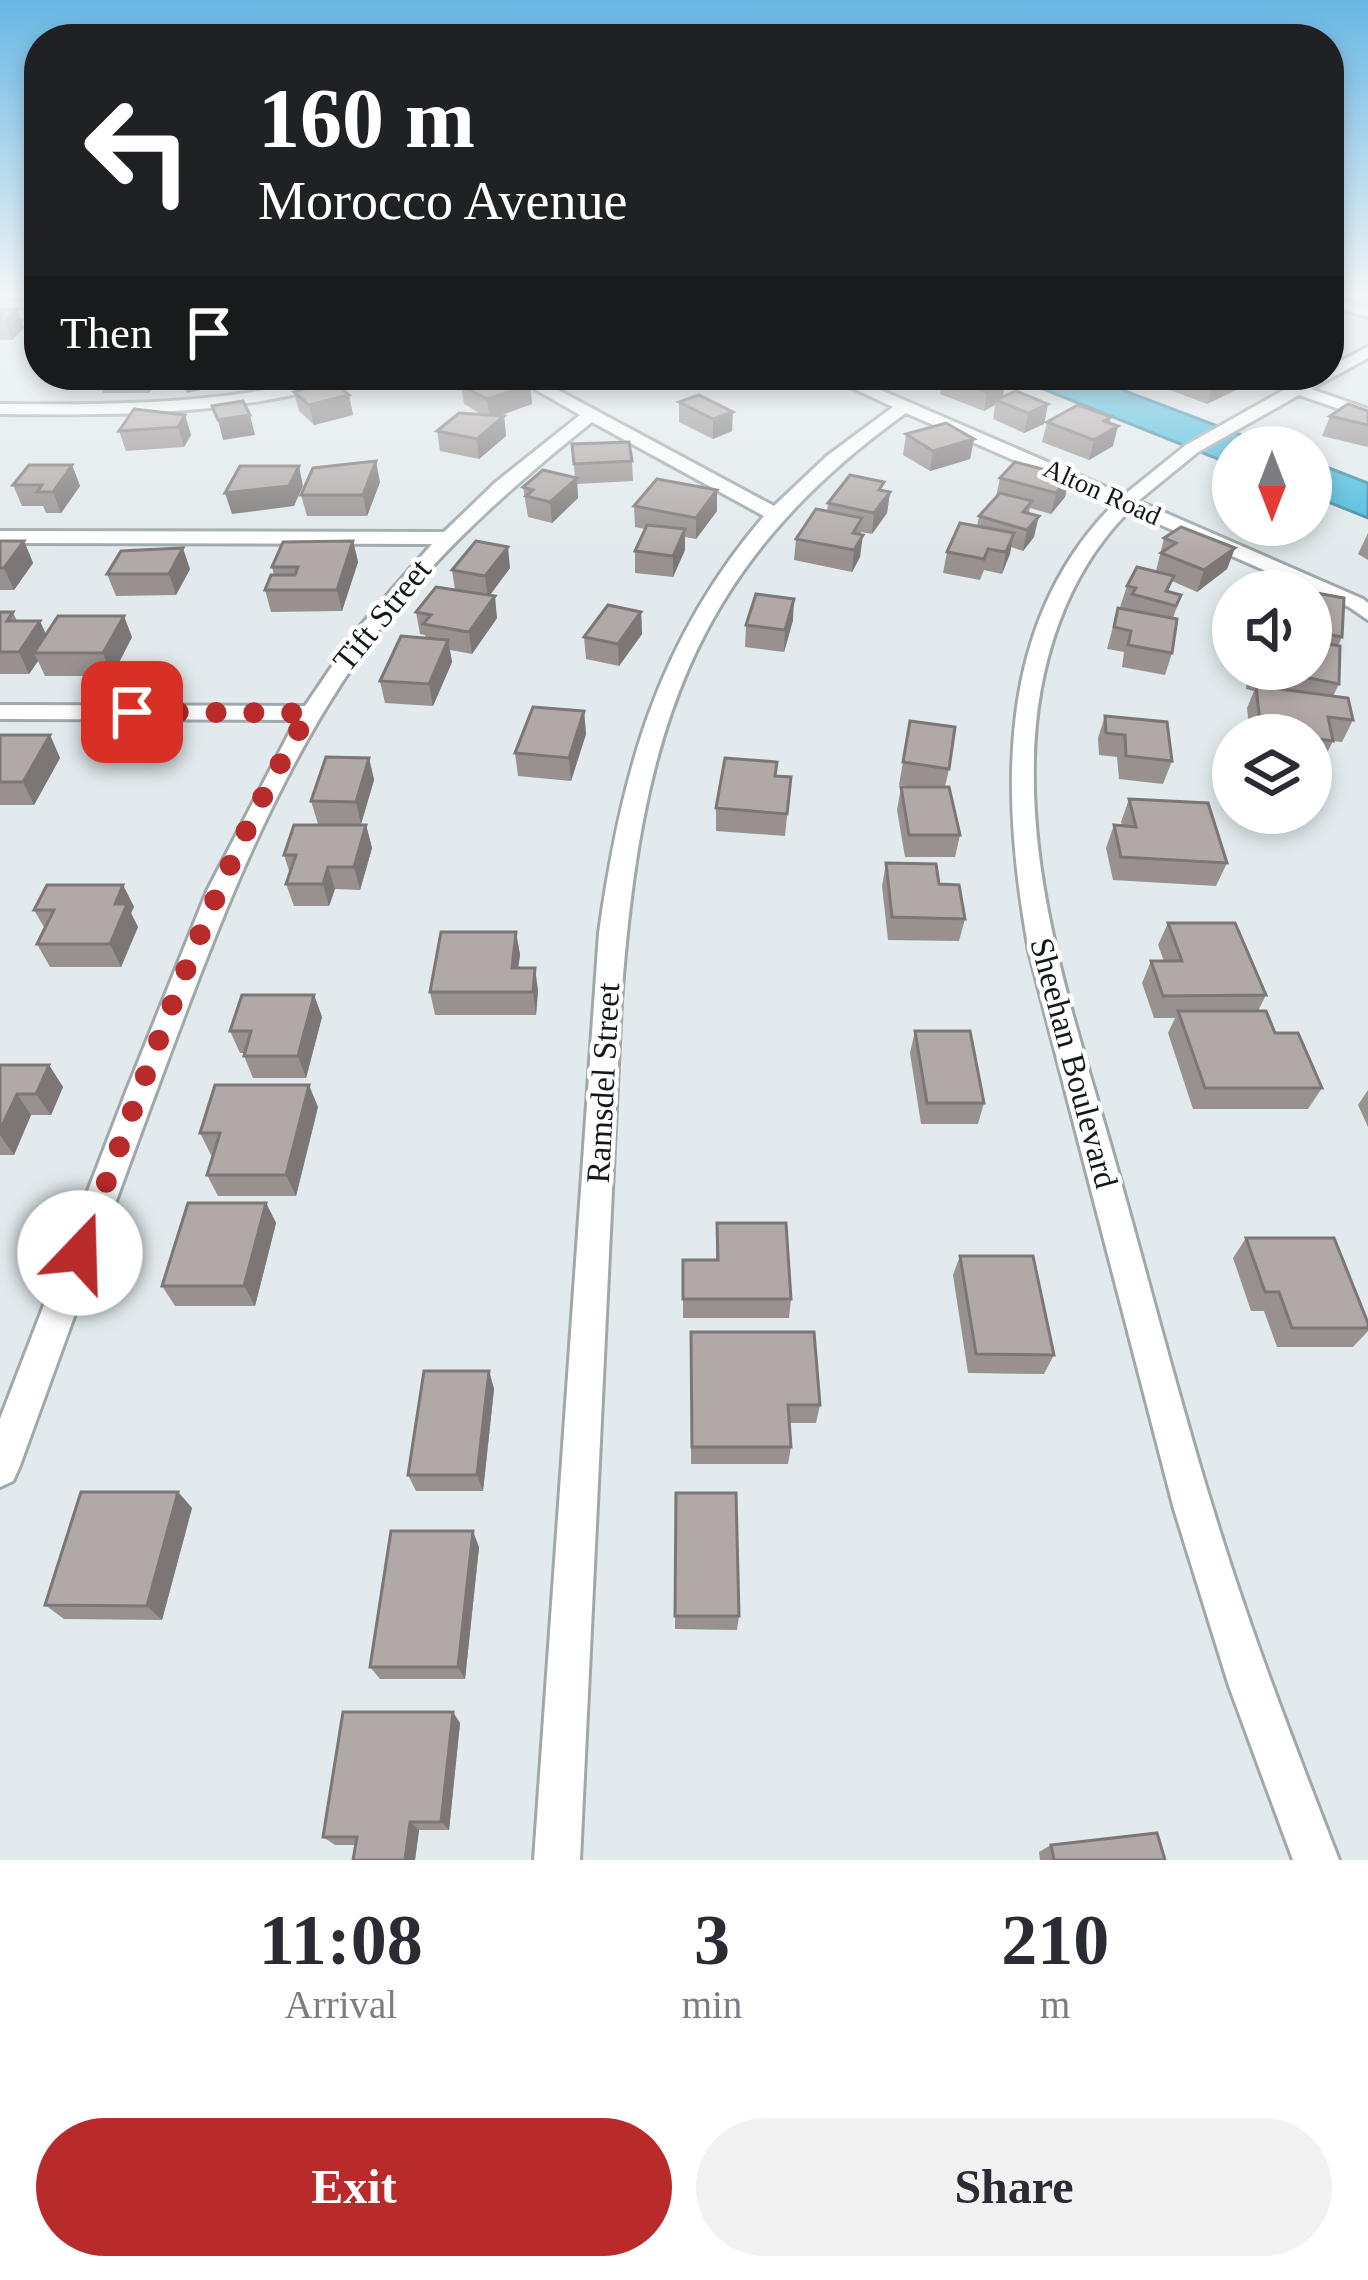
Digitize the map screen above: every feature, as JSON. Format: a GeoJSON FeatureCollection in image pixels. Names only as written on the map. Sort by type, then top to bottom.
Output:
{"type":"FeatureCollection","features":[{"type":"Feature","properties":{"kind":"street"},"geometry":{"type":"LineString","coordinates":[[0,410],[199,408],[298,390]]}},
{"type":"Feature","properties":{"kind":"street"},"geometry":{"type":"LineString","coordinates":[[546,390],[774,514]]}},
{"type":"Feature","properties":{"kind":"street","name":"Alton Road"},"geometry":{"type":"LineString","coordinates":[[868,390],[1356,603],[1368,614]]}},
{"type":"Feature","properties":{"kind":"street"},"geometry":{"type":"LineString","coordinates":[[1298,390],[1368,414]]}},
{"type":"Feature","properties":{"kind":"street","name":"Sheehan Boulevard"},"geometry":{"type":"LineString","coordinates":[[1298,390],[1190,450],[1124,502],[1067,575],[1034,657],[1018,760],[1029,889],[1192,1509],[1316,1860]]}},
{"type":"Feature","properties":{"kind":"street","name":"Ramsdel Street"},"geometry":{"type":"LineString","coordinates":[[557,1860],[611,953],[626,827],[645,750],[676,666],[713,595],[774,514],[841,452],[905,406]]}},
{"type":"Feature","properties":{"kind":"street","name":"Tift Street"},"geometry":{"type":"LineString","coordinates":[[0,1468],[209,910],[258,803],[309,713],[378,614],[445,538],[523,466],[591,414]]}},
{"type":"Feature","properties":{"kind":"street"},"geometry":{"type":"LineString","coordinates":[[0,537],[445,538]]}},
{"type":"Feature","properties":{"kind":"street"},"geometry":{"type":"LineString","coordinates":[[0,712],[309,713]]}},
{"type":"Feature","properties":{"kind":"water"},"geometry":{"type":"Polygon","coordinates":[[[1046,390],[1123,390],[1218,426],[1212,426],[1212,457],[1046,390]]]}},
{"type":"Feature","properties":{"kind":"water"},"geometry":{"type":"Polygon","coordinates":[[[1332,469],[1368,483],[1368,518],[1332,503],[1332,469]]]}},
{"type":"Feature","properties":{"kind":"building"},"geometry":{"type":"Polygon","coordinates":[[[343,390],[349,395],[309,405],[294,392],[343,390]]]}},
{"type":"Feature","properties":{"kind":"building"},"geometry":{"type":"Polygon","coordinates":[[[470,390],[515,390],[487,399],[470,390]]]}},
{"type":"Feature","properties":{"kind":"building"},"geometry":{"type":"Polygon","coordinates":[[[1016,391],[1048,404],[1028,413],[996,400],[1016,391]]]}},
{"type":"Feature","properties":{"kind":"building"},"geometry":{"type":"Polygon","coordinates":[[[699,395],[733,412],[713,419],[679,402],[699,395]]]}},
{"type":"Feature","properties":{"kind":"building"},"geometry":{"type":"Polygon","coordinates":[[[243,401],[250,415],[218,420],[212,406],[243,401]]]}},
{"type":"Feature","properties":{"kind":"building"},"geometry":{"type":"Polygon","coordinates":[[[1348,404],[1368,411],[1368,425],[1330,416],[1348,404]]]}},
{"type":"Feature","properties":{"kind":"building"},"geometry":{"type":"Polygon","coordinates":[[[1078,405],[1111,417],[1104,421],[1118,426],[1094,440],[1047,422],[1078,405]]]}},
{"type":"Feature","properties":{"kind":"building"},"geometry":{"type":"Polygon","coordinates":[[[134,409],[185,415],[178,427],[119,431],[134,409]]]}},
{"type":"Feature","properties":{"kind":"building"},"geometry":{"type":"Polygon","coordinates":[[[459,413],[504,416],[477,439],[437,431],[459,413]]]}},
{"type":"Feature","properties":{"kind":"building"},"geometry":{"type":"Polygon","coordinates":[[[946,423],[974,439],[933,451],[906,434],[946,423]]]}},
{"type":"Feature","properties":{"kind":"building"},"geometry":{"type":"Polygon","coordinates":[[[629,442],[632,461],[574,464],[572,444],[629,442]]]}},
{"type":"Feature","properties":{"kind":"building"},"geometry":{"type":"Polygon","coordinates":[[[376,461],[363,495],[301,495],[313,468],[376,461]]]}},
{"type":"Feature","properties":{"kind":"building"},"geometry":{"type":"Polygon","coordinates":[[[1015,462],[1070,476],[1056,493],[1000,478],[1015,462]]]}},
{"type":"Feature","properties":{"kind":"building"},"geometry":{"type":"Polygon","coordinates":[[[29,465],[72,465],[53,492],[37,492],[42,485],[13,485],[29,465]]]}},
{"type":"Feature","properties":{"kind":"building"},"geometry":{"type":"Polygon","coordinates":[[[240,466],[299,466],[289,486],[225,493],[240,466]]]}},
{"type":"Feature","properties":{"kind":"building"},"geometry":{"type":"Polygon","coordinates":[[[543,470],[577,478],[550,502],[526,496],[533,490],[523,487],[543,470]]]}},
{"type":"Feature","properties":{"kind":"building"},"geometry":{"type":"Polygon","coordinates":[[[850,475],[884,482],[879,490],[890,492],[874,513],[828,503],[850,475]]]}},
{"type":"Feature","properties":{"kind":"building"},"geometry":{"type":"Polygon","coordinates":[[[657,479],[717,490],[696,518],[634,506],[657,479]]]}},
{"type":"Feature","properties":{"kind":"building"},"geometry":{"type":"Polygon","coordinates":[[[1000,493],[1032,501],[1023,512],[1039,516],[1027,530],[979,516],[1000,493]]]}},
{"type":"Feature","properties":{"kind":"building"},"geometry":{"type":"Polygon","coordinates":[[[816,509],[862,518],[853,533],[863,535],[854,550],[796,539],[816,509]]]}},
{"type":"Feature","properties":{"kind":"building"},"geometry":{"type":"Polygon","coordinates":[[[960,523],[1014,533],[1006,552],[988,549],[984,559],[947,552],[960,523]]]}},
{"type":"Feature","properties":{"kind":"building"},"geometry":{"type":"Polygon","coordinates":[[[647,525],[685,529],[673,556],[635,551],[647,525]]]}},
{"type":"Feature","properties":{"kind":"building"},"geometry":{"type":"Polygon","coordinates":[[[1181,527],[1212,539],[1212,546],[1235,548],[1204,570],[1161,553],[1176,543],[1164,538],[1181,527]]]}},
{"type":"Feature","properties":{"kind":"building"},"geometry":{"type":"Polygon","coordinates":[[[0,541],[24,541],[4,568],[0,568],[0,541]]]}},
{"type":"Feature","properties":{"kind":"building"},"geometry":{"type":"Polygon","coordinates":[[[353,541],[337,590],[265,590],[271,575],[295,575],[298,567],[272,567],[283,542],[353,541]]]}},
{"type":"Feature","properties":{"kind":"building"},"geometry":{"type":"Polygon","coordinates":[[[476,541],[508,547],[485,576],[452,570],[476,541]]]}},
{"type":"Feature","properties":{"kind":"building"},"geometry":{"type":"Polygon","coordinates":[[[183,548],[169,574],[107,574],[121,551],[183,548]]]}},
{"type":"Feature","properties":{"kind":"building"},"geometry":{"type":"Polygon","coordinates":[[[1137,567],[1174,576],[1166,591],[1181,595],[1176,606],[1132,594],[1136,588],[1127,586],[1137,567]]]}},
{"type":"Feature","properties":{"kind":"building"},"geometry":{"type":"Polygon","coordinates":[[[436,587],[495,596],[469,632],[423,624],[431,615],[416,612],[436,587]]]}},
{"type":"Feature","properties":{"kind":"building"},"geometry":{"type":"Polygon","coordinates":[[[756,594],[794,599],[785,630],[746,625],[756,594]]]}},
{"type":"Feature","properties":{"kind":"building"},"geometry":{"type":"Polygon","coordinates":[[[1332,596],[1344,598],[1342,637],[1332,635],[1332,596]]]}},
{"type":"Feature","properties":{"kind":"building"},"geometry":{"type":"Polygon","coordinates":[[[608,605],[641,612],[618,644],[584,637],[608,605]]]}},
{"type":"Feature","properties":{"kind":"building"},"geometry":{"type":"Polygon","coordinates":[[[1118,608],[1177,619],[1172,653],[1128,645],[1131,631],[1114,627],[1118,608]]]}},
{"type":"Feature","properties":{"kind":"building"},"geometry":{"type":"Polygon","coordinates":[[[0,612],[13,612],[7,621],[40,621],[19,652],[0,652],[0,612]]]}},
{"type":"Feature","properties":{"kind":"building"},"geometry":{"type":"Polygon","coordinates":[[[58,616],[124,616],[103,653],[34,653],[58,616]]]}},
{"type":"Feature","properties":{"kind":"building"},"geometry":{"type":"Polygon","coordinates":[[[401,636],[448,640],[429,684],[380,681],[401,636]]]}},
{"type":"Feature","properties":{"kind":"building"},"geometry":{"type":"Polygon","coordinates":[[[1332,645],[1340,646],[1339,684],[1332,683],[1332,645]]]}},
{"type":"Feature","properties":{"kind":"building"},"geometry":{"type":"Polygon","coordinates":[[[1256,690],[1287,690],[1348,698],[1353,720],[1332,714],[1259,714],[1256,690]]]}},
{"type":"Feature","properties":{"kind":"building"},"geometry":{"type":"Polygon","coordinates":[[[533,707],[584,711],[569,758],[515,753],[533,707]]]}},
{"type":"Feature","properties":{"kind":"building"},"geometry":{"type":"Polygon","coordinates":[[[1105,716],[1167,722],[1172,761],[1126,756],[1125,735],[1106,733],[1105,716]]]}},
{"type":"Feature","properties":{"kind":"building"},"geometry":{"type":"Polygon","coordinates":[[[910,721],[955,727],[949,769],[903,762],[910,721]]]}},
{"type":"Feature","properties":{"kind":"building"},"geometry":{"type":"Polygon","coordinates":[[[0,735],[50,735],[23,782],[0,782],[0,735]]]}},
{"type":"Feature","properties":{"kind":"building"},"geometry":{"type":"Polygon","coordinates":[[[326,757],[369,758],[356,802],[311,801],[326,757]]]}},
{"type":"Feature","properties":{"kind":"building"},"geometry":{"type":"Polygon","coordinates":[[[725,758],[777,762],[775,776],[791,777],[787,814],[716,808],[725,758]]]}},
{"type":"Feature","properties":{"kind":"building"},"geometry":{"type":"Polygon","coordinates":[[[901,787],[949,787],[960,835],[909,835],[901,787]]]}},
{"type":"Feature","properties":{"kind":"building"},"geometry":{"type":"Polygon","coordinates":[[[1129,799],[1208,803],[1212,834],[1218,834],[1227,863],[1121,857],[1114,825],[1136,827],[1129,799]]]}},
{"type":"Feature","properties":{"kind":"building"},"geometry":{"type":"Polygon","coordinates":[[[294,825],[366,825],[354,867],[328,867],[323,884],[286,884],[296,855],[284,855],[294,825]]]}},
{"type":"Feature","properties":{"kind":"building"},"geometry":{"type":"Polygon","coordinates":[[[886,863],[936,864],[939,884],[959,885],[965,919],[892,917],[886,863]]]}},
{"type":"Feature","properties":{"kind":"building"},"geometry":{"type":"Polygon","coordinates":[[[47,885],[123,885],[115,904],[127,904],[110,944],[37,944],[54,910],[34,910],[47,885]]]}},
{"type":"Feature","properties":{"kind":"building"},"geometry":{"type":"Polygon","coordinates":[[[1168,923],[1235,923],[1266,995],[1163,996],[1151,961],[1182,961],[1168,923]]]}},
{"type":"Feature","properties":{"kind":"building"},"geometry":{"type":"Polygon","coordinates":[[[441,932],[516,932],[512,968],[535,968],[533,992],[430,992],[441,932]]]}},
{"type":"Feature","properties":{"kind":"building"},"geometry":{"type":"Polygon","coordinates":[[[242,995],[314,995],[298,1056],[244,1056],[251,1031],[230,1031],[242,995]]]}},
{"type":"Feature","properties":{"kind":"building"},"geometry":{"type":"Polygon","coordinates":[[[1178,1011],[1266,1011],[1275,1033],[1298,1033],[1322,1088],[1205,1088],[1178,1011]]]}},
{"type":"Feature","properties":{"kind":"building"},"geometry":{"type":"Polygon","coordinates":[[[915,1031],[970,1031],[984,1103],[927,1103],[915,1031]]]}},
{"type":"Feature","properties":{"kind":"building"},"geometry":{"type":"Polygon","coordinates":[[[0,1065],[49,1065],[36,1094],[17,1094],[0,1130],[0,1065]]]}},
{"type":"Feature","properties":{"kind":"building"},"geometry":{"type":"Polygon","coordinates":[[[215,1085],[309,1085],[286,1175],[207,1175],[220,1133],[200,1133],[215,1085]]]}},
{"type":"Feature","properties":{"kind":"building"},"geometry":{"type":"Polygon","coordinates":[[[188,1203],[266,1203],[244,1286],[162,1286],[188,1203]]]}},
{"type":"Feature","properties":{"kind":"building"},"geometry":{"type":"Polygon","coordinates":[[[717,1223],[786,1223],[791,1299],[683,1299],[683,1260],[718,1260],[717,1223]]]}},
{"type":"Feature","properties":{"kind":"building"},"geometry":{"type":"Polygon","coordinates":[[[1246,1238],[1334,1238],[1368,1328],[1292,1328],[1279,1292],[1265,1292],[1246,1238]]]}},
{"type":"Feature","properties":{"kind":"building"},"geometry":{"type":"Polygon","coordinates":[[[960,1256],[1033,1256],[1054,1355],[976,1354],[960,1256]]]}},
{"type":"Feature","properties":{"kind":"building"},"geometry":{"type":"Polygon","coordinates":[[[691,1332],[814,1332],[820,1405],[788,1405],[791,1447],[692,1447],[691,1332]]]}},
{"type":"Feature","properties":{"kind":"building"},"geometry":{"type":"Polygon","coordinates":[[[424,1371],[489,1371],[477,1475],[408,1475],[424,1371]]]}},
{"type":"Feature","properties":{"kind":"building"},"geometry":{"type":"Polygon","coordinates":[[[81,1492],[178,1492],[147,1606],[45,1605],[81,1492]]]}},
{"type":"Feature","properties":{"kind":"building"},"geometry":{"type":"Polygon","coordinates":[[[676,1493],[736,1493],[739,1616],[675,1616],[676,1493]]]}},
{"type":"Feature","properties":{"kind":"building"},"geometry":{"type":"Polygon","coordinates":[[[391,1531],[473,1531],[458,1667],[370,1667],[391,1531]]]}},
{"type":"Feature","properties":{"kind":"building"},"geometry":{"type":"Polygon","coordinates":[[[343,1712],[453,1712],[441,1822],[410,1822],[405,1860],[353,1860],[357,1837],[323,1837],[343,1712]]]}},
{"type":"Feature","properties":{"kind":"building"},"geometry":{"type":"Polygon","coordinates":[[[1157,1833],[1165,1860],[1054,1860],[1051,1845],[1157,1833]]]}},
{"type":"Feature","properties":{"kind":"route"},"geometry":{"type":"LineString","coordinates":[[80,1253],[209,910],[258,803],[309,713],[132,712]]}}]}
